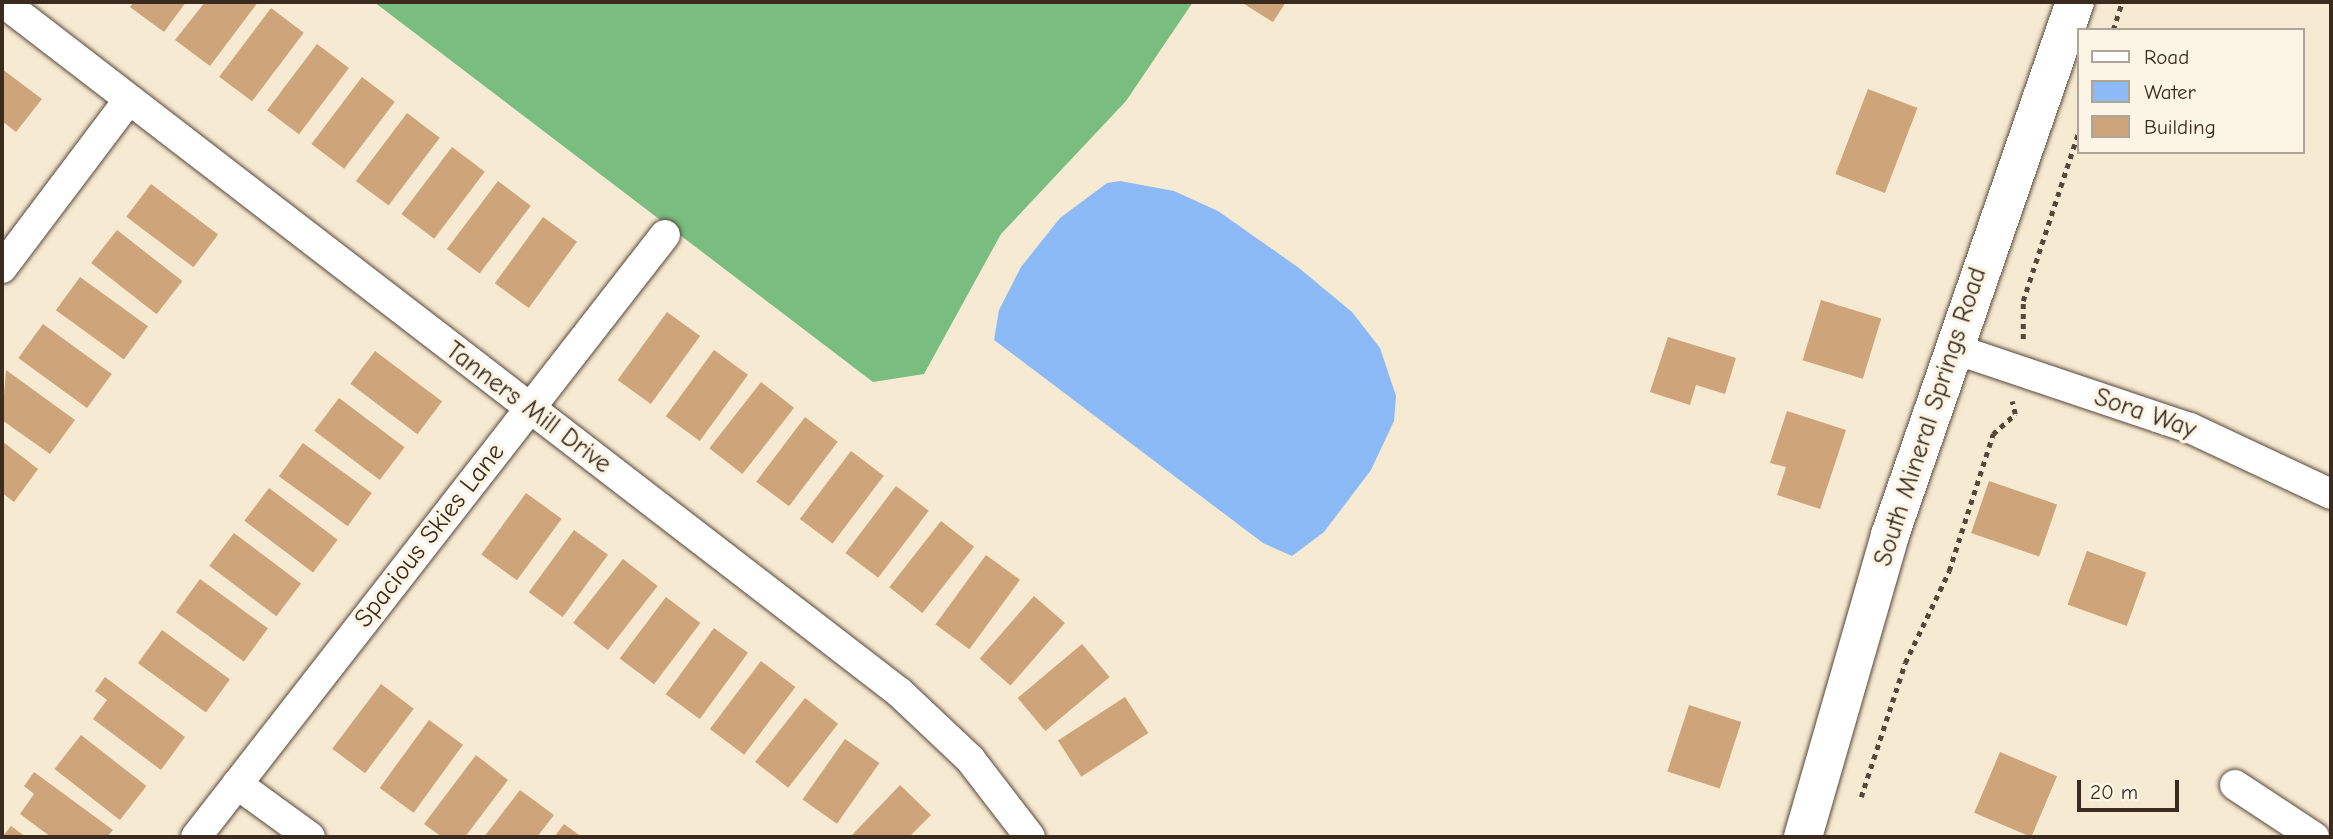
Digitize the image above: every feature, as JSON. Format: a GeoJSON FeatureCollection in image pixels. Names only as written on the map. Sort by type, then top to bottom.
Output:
{"type":"FeatureCollection","features":[{"type":"Feature","properties":{"kind":"street","name":"Tanners Mill Drive"},"geometry":{"type":"LineString","coordinates":[[3,2],[128,101],[900,692],[970,758],[1030,837]]}},
{"type":"Feature","properties":{"kind":"street","name":"South Mineral Springs Road"},"geometry":{"type":"LineString","coordinates":[[1803,837],[1952,348],[2075,2]]}},
{"type":"Feature","properties":{"kind":"street"},"geometry":{"type":"LineString","coordinates":[[2,268],[128,101]]}},
{"type":"Feature","properties":{"kind":"street","name":"Spacious Skies Lane"},"geometry":{"type":"LineString","coordinates":[[196,837],[665,236]]}},
{"type":"Feature","properties":{"kind":"street","name":"Sora Way"},"geometry":{"type":"LineString","coordinates":[[1952,348],[2190,428],[2331,494]]}},
{"type":"Feature","properties":{"kind":"street"},"geometry":{"type":"LineString","coordinates":[[237,784],[310,837]]}},
{"type":"Feature","properties":{"kind":"street"},"geometry":{"type":"LineString","coordinates":[[2235,785],[2314,837]]}},
{"type":"Feature","properties":{"kind":"path"},"geometry":{"type":"LineString","coordinates":[[2114,28],[2122,2]]}},
{"type":"Feature","properties":{"kind":"path"},"geometry":{"type":"LineString","coordinates":[[2018,345],[2027,335],[2020,321],[2023,301],[2078,134]]}},
{"type":"Feature","properties":{"kind":"path"},"geometry":{"type":"LineString","coordinates":[[1861,797],[1993,434],[2015,414],[2012,402]]}},
{"type":"Feature","properties":{"kind":"green space"},"geometry":{"type":"Polygon","coordinates":[[[374,2],[1193,2],[1126,101],[1001,234],[924,374],[873,382],[374,2]]]}},
{"type":"Feature","properties":{"kind":"water"},"geometry":{"type":"Polygon","coordinates":[[[1120,181],[1174,191],[1218,211],[1299,268],[1352,312],[1380,348],[1396,396],[1394,421],[1371,470],[1324,532],[1292,556],[1263,543],[994,340],[999,310],[1021,267],[1060,218],[1107,183],[1120,181]]]}},
{"type":"Feature","properties":{"kind":"building"},"geometry":{"type":"Polygon","coordinates":[[[134,2],[186,2],[164,32],[130,7],[134,2]]]}},
{"type":"Feature","properties":{"kind":"building"},"geometry":{"type":"Polygon","coordinates":[[[205,2],[258,2],[210,66],[175,40],[205,2]]]}},
{"type":"Feature","properties":{"kind":"building"},"geometry":{"type":"Polygon","coordinates":[[[1241,2],[1286,2],[1273,22],[1241,2]]]}},
{"type":"Feature","properties":{"kind":"building"},"geometry":{"type":"Polygon","coordinates":[[[271,8],[304,33],[252,101],[219,77],[271,8]]]}},
{"type":"Feature","properties":{"kind":"building"},"geometry":{"type":"Polygon","coordinates":[[[317,44],[349,68],[299,134],[267,110],[317,44]]]}},
{"type":"Feature","properties":{"kind":"building"},"geometry":{"type":"Polygon","coordinates":[[[2,69],[42,99],[16,132],[2,121],[2,69]]]}},
{"type":"Feature","properties":{"kind":"building"},"geometry":{"type":"Polygon","coordinates":[[[362,77],[395,102],[344,169],[311,144],[362,77]]]}},
{"type":"Feature","properties":{"kind":"building"},"geometry":{"type":"Polygon","coordinates":[[[1868,89],[1917,108],[1885,193],[1835,174],[1868,89]]]}},
{"type":"Feature","properties":{"kind":"building"},"geometry":{"type":"Polygon","coordinates":[[[407,113],[440,138],[389,206],[356,181],[407,113]]]}},
{"type":"Feature","properties":{"kind":"building"},"geometry":{"type":"Polygon","coordinates":[[[452,147],[485,172],[434,239],[401,214],[452,147]]]}},
{"type":"Feature","properties":{"kind":"building"},"geometry":{"type":"Polygon","coordinates":[[[498,181],[531,206],[480,274],[447,249],[498,181]]]}},
{"type":"Feature","properties":{"kind":"building"},"geometry":{"type":"Polygon","coordinates":[[[151,184],[218,235],[193,267],[126,217],[151,184]]]}},
{"type":"Feature","properties":{"kind":"building"},"geometry":{"type":"Polygon","coordinates":[[[543,217],[577,242],[529,308],[495,283],[543,217]]]}},
{"type":"Feature","properties":{"kind":"building"},"geometry":{"type":"Polygon","coordinates":[[[117,230],[182,281],[157,314],[91,263],[117,230]]]}},
{"type":"Feature","properties":{"kind":"building"},"geometry":{"type":"Polygon","coordinates":[[[80,277],[148,326],[124,360],[56,310],[80,277]]]}},
{"type":"Feature","properties":{"kind":"building"},"geometry":{"type":"Polygon","coordinates":[[[1821,300],[1881,318],[1863,379],[1803,360],[1821,300]]]}},
{"type":"Feature","properties":{"kind":"building"},"geometry":{"type":"Polygon","coordinates":[[[667,312],[700,336],[651,404],[618,380],[667,312]]]}},
{"type":"Feature","properties":{"kind":"building"},"geometry":{"type":"Polygon","coordinates":[[[43,324],[112,374],[87,408],[18,358],[43,324]]]}},
{"type":"Feature","properties":{"kind":"building"},"geometry":{"type":"Polygon","coordinates":[[[1668,337],[1736,358],[1725,394],[1696,385],[1690,405],[1650,392],[1668,337]]]}},
{"type":"Feature","properties":{"kind":"building"},"geometry":{"type":"Polygon","coordinates":[[[714,350],[748,375],[700,441],[666,416],[714,350]]]}},
{"type":"Feature","properties":{"kind":"building"},"geometry":{"type":"Polygon","coordinates":[[[375,351],[442,402],[417,434],[350,384],[375,351]]]}},
{"type":"Feature","properties":{"kind":"building"},"geometry":{"type":"Polygon","coordinates":[[[6,370],[75,420],[50,454],[2,420],[6,370]]]}},
{"type":"Feature","properties":{"kind":"building"},"geometry":{"type":"Polygon","coordinates":[[[761,382],[794,408],[742,474],[709,448],[761,382]]]}},
{"type":"Feature","properties":{"kind":"building"},"geometry":{"type":"Polygon","coordinates":[[[339,398],[404,447],[380,480],[314,431],[339,398]]]}},
{"type":"Feature","properties":{"kind":"building"},"geometry":{"type":"Polygon","coordinates":[[[1787,411],[1846,430],[1820,509],[1777,495],[1786,467],[1770,463],[1787,411]]]}},
{"type":"Feature","properties":{"kind":"building"},"geometry":{"type":"Polygon","coordinates":[[[805,417],[838,442],[789,506],[756,482],[805,417]]]}},
{"type":"Feature","properties":{"kind":"building"},"geometry":{"type":"Polygon","coordinates":[[[2,441],[38,469],[14,502],[2,493],[2,441]]]}},
{"type":"Feature","properties":{"kind":"building"},"geometry":{"type":"Polygon","coordinates":[[[303,443],[372,493],[348,526],[279,476],[303,443]]]}},
{"type":"Feature","properties":{"kind":"building"},"geometry":{"type":"Polygon","coordinates":[[[851,451],[884,476],[833,544],[800,519],[851,451]]]}},
{"type":"Feature","properties":{"kind":"building"},"geometry":{"type":"Polygon","coordinates":[[[1989,481],[2057,504],[2039,556],[1971,533],[1989,481]]]}},
{"type":"Feature","properties":{"kind":"building"},"geometry":{"type":"Polygon","coordinates":[[[896,486],[929,511],[878,578],[845,553],[896,486]]]}},
{"type":"Feature","properties":{"kind":"building"},"geometry":{"type":"Polygon","coordinates":[[[269,488],[338,540],[313,573],[244,521],[269,488]]]}},
{"type":"Feature","properties":{"kind":"building"},"geometry":{"type":"Polygon","coordinates":[[[526,493],[562,519],[517,580],[481,554],[526,493]]]}},
{"type":"Feature","properties":{"kind":"building"},"geometry":{"type":"Polygon","coordinates":[[[941,521],[974,547],[922,613],[889,587],[941,521]]]}},
{"type":"Feature","properties":{"kind":"building"},"geometry":{"type":"Polygon","coordinates":[[[574,530],[608,555],[563,617],[529,592],[574,530]]]}},
{"type":"Feature","properties":{"kind":"building"},"geometry":{"type":"Polygon","coordinates":[[[234,533],[301,584],[276,616],[209,566],[234,533]]]}},
{"type":"Feature","properties":{"kind":"building"},"geometry":{"type":"Polygon","coordinates":[[[2087,551],[2146,573],[2127,626],[2068,605],[2087,551]]]}},
{"type":"Feature","properties":{"kind":"building"},"geometry":{"type":"Polygon","coordinates":[[[986,555],[1020,580],[969,649],[935,625],[986,555]]]}},
{"type":"Feature","properties":{"kind":"building"},"geometry":{"type":"Polygon","coordinates":[[[623,559],[658,586],[608,650],[573,623],[623,559]]]}},
{"type":"Feature","properties":{"kind":"building"},"geometry":{"type":"Polygon","coordinates":[[[200,579],[268,628],[244,662],[176,612],[200,579]]]}},
{"type":"Feature","properties":{"kind":"building"},"geometry":{"type":"Polygon","coordinates":[[[1034,596],[1065,623],[1010,686],[980,659],[1034,596]]]}},
{"type":"Feature","properties":{"kind":"building"},"geometry":{"type":"Polygon","coordinates":[[[666,597],[700,623],[654,684],[620,658],[666,597]]]}},
{"type":"Feature","properties":{"kind":"building"},"geometry":{"type":"Polygon","coordinates":[[[714,628],[748,653],[700,719],[666,694],[714,628]]]}},
{"type":"Feature","properties":{"kind":"building"},"geometry":{"type":"Polygon","coordinates":[[[162,630],[230,679],[206,713],[138,663],[162,630]]]}},
{"type":"Feature","properties":{"kind":"building"},"geometry":{"type":"Polygon","coordinates":[[[1082,644],[1110,677],[1045,731],[1018,698],[1082,644]]]}},
{"type":"Feature","properties":{"kind":"building"},"geometry":{"type":"Polygon","coordinates":[[[761,661],[795,687],[744,755],[710,729],[761,661]]]}},
{"type":"Feature","properties":{"kind":"building"},"geometry":{"type":"Polygon","coordinates":[[[105,677],[185,737],[161,770],[93,719],[107,700],[95,691],[105,677]]]}},
{"type":"Feature","properties":{"kind":"building"},"geometry":{"type":"Polygon","coordinates":[[[381,684],[414,709],[365,773],[332,749],[381,684]]]}},
{"type":"Feature","properties":{"kind":"building"},"geometry":{"type":"Polygon","coordinates":[[[1125,697],[1148,733],[1081,777],[1058,741],[1125,697]]]}},
{"type":"Feature","properties":{"kind":"building"},"geometry":{"type":"Polygon","coordinates":[[[805,698],[838,724],[788,788],[755,762],[805,698]]]}},
{"type":"Feature","properties":{"kind":"building"},"geometry":{"type":"Polygon","coordinates":[[[1689,705],[1741,722],[1720,789],[1667,772],[1689,705]]]}},
{"type":"Feature","properties":{"kind":"building"},"geometry":{"type":"Polygon","coordinates":[[[429,720],[463,745],[414,813],[380,788],[429,720]]]}},
{"type":"Feature","properties":{"kind":"building"},"geometry":{"type":"Polygon","coordinates":[[[81,735],[146,786],[120,820],[55,769],[81,735]]]}},
{"type":"Feature","properties":{"kind":"building"},"geometry":{"type":"Polygon","coordinates":[[[845,739],[879,763],[837,824],[803,800],[845,739]]]}},
{"type":"Feature","properties":{"kind":"building"},"geometry":{"type":"Polygon","coordinates":[[[2000,752],[2057,776],[2031,837],[1974,813],[2000,752]]]}},
{"type":"Feature","properties":{"kind":"building"},"geometry":{"type":"Polygon","coordinates":[[[476,755],[508,780],[465,837],[442,837],[424,824],[476,755]]]}},
{"type":"Feature","properties":{"kind":"building"},"geometry":{"type":"Polygon","coordinates":[[[34,772],[113,830],[107,837],[51,837],[20,814],[34,794],[24,786],[34,772]]]}},
{"type":"Feature","properties":{"kind":"building"},"geometry":{"type":"Polygon","coordinates":[[[900,785],[931,815],[909,837],[850,837],[900,785]]]}},
{"type":"Feature","properties":{"kind":"building"},"geometry":{"type":"Polygon","coordinates":[[[520,790],[554,815],[537,837],[484,837],[520,790]]]}},
{"type":"Feature","properties":{"kind":"building"},"geometry":{"type":"Polygon","coordinates":[[[564,824],[582,837],[554,837],[564,824]]]}},
{"type":"Feature","properties":{"kind":"building"},"geometry":{"type":"Polygon","coordinates":[[[11,826],[26,837],[2,837],[11,826]]]}}]}
